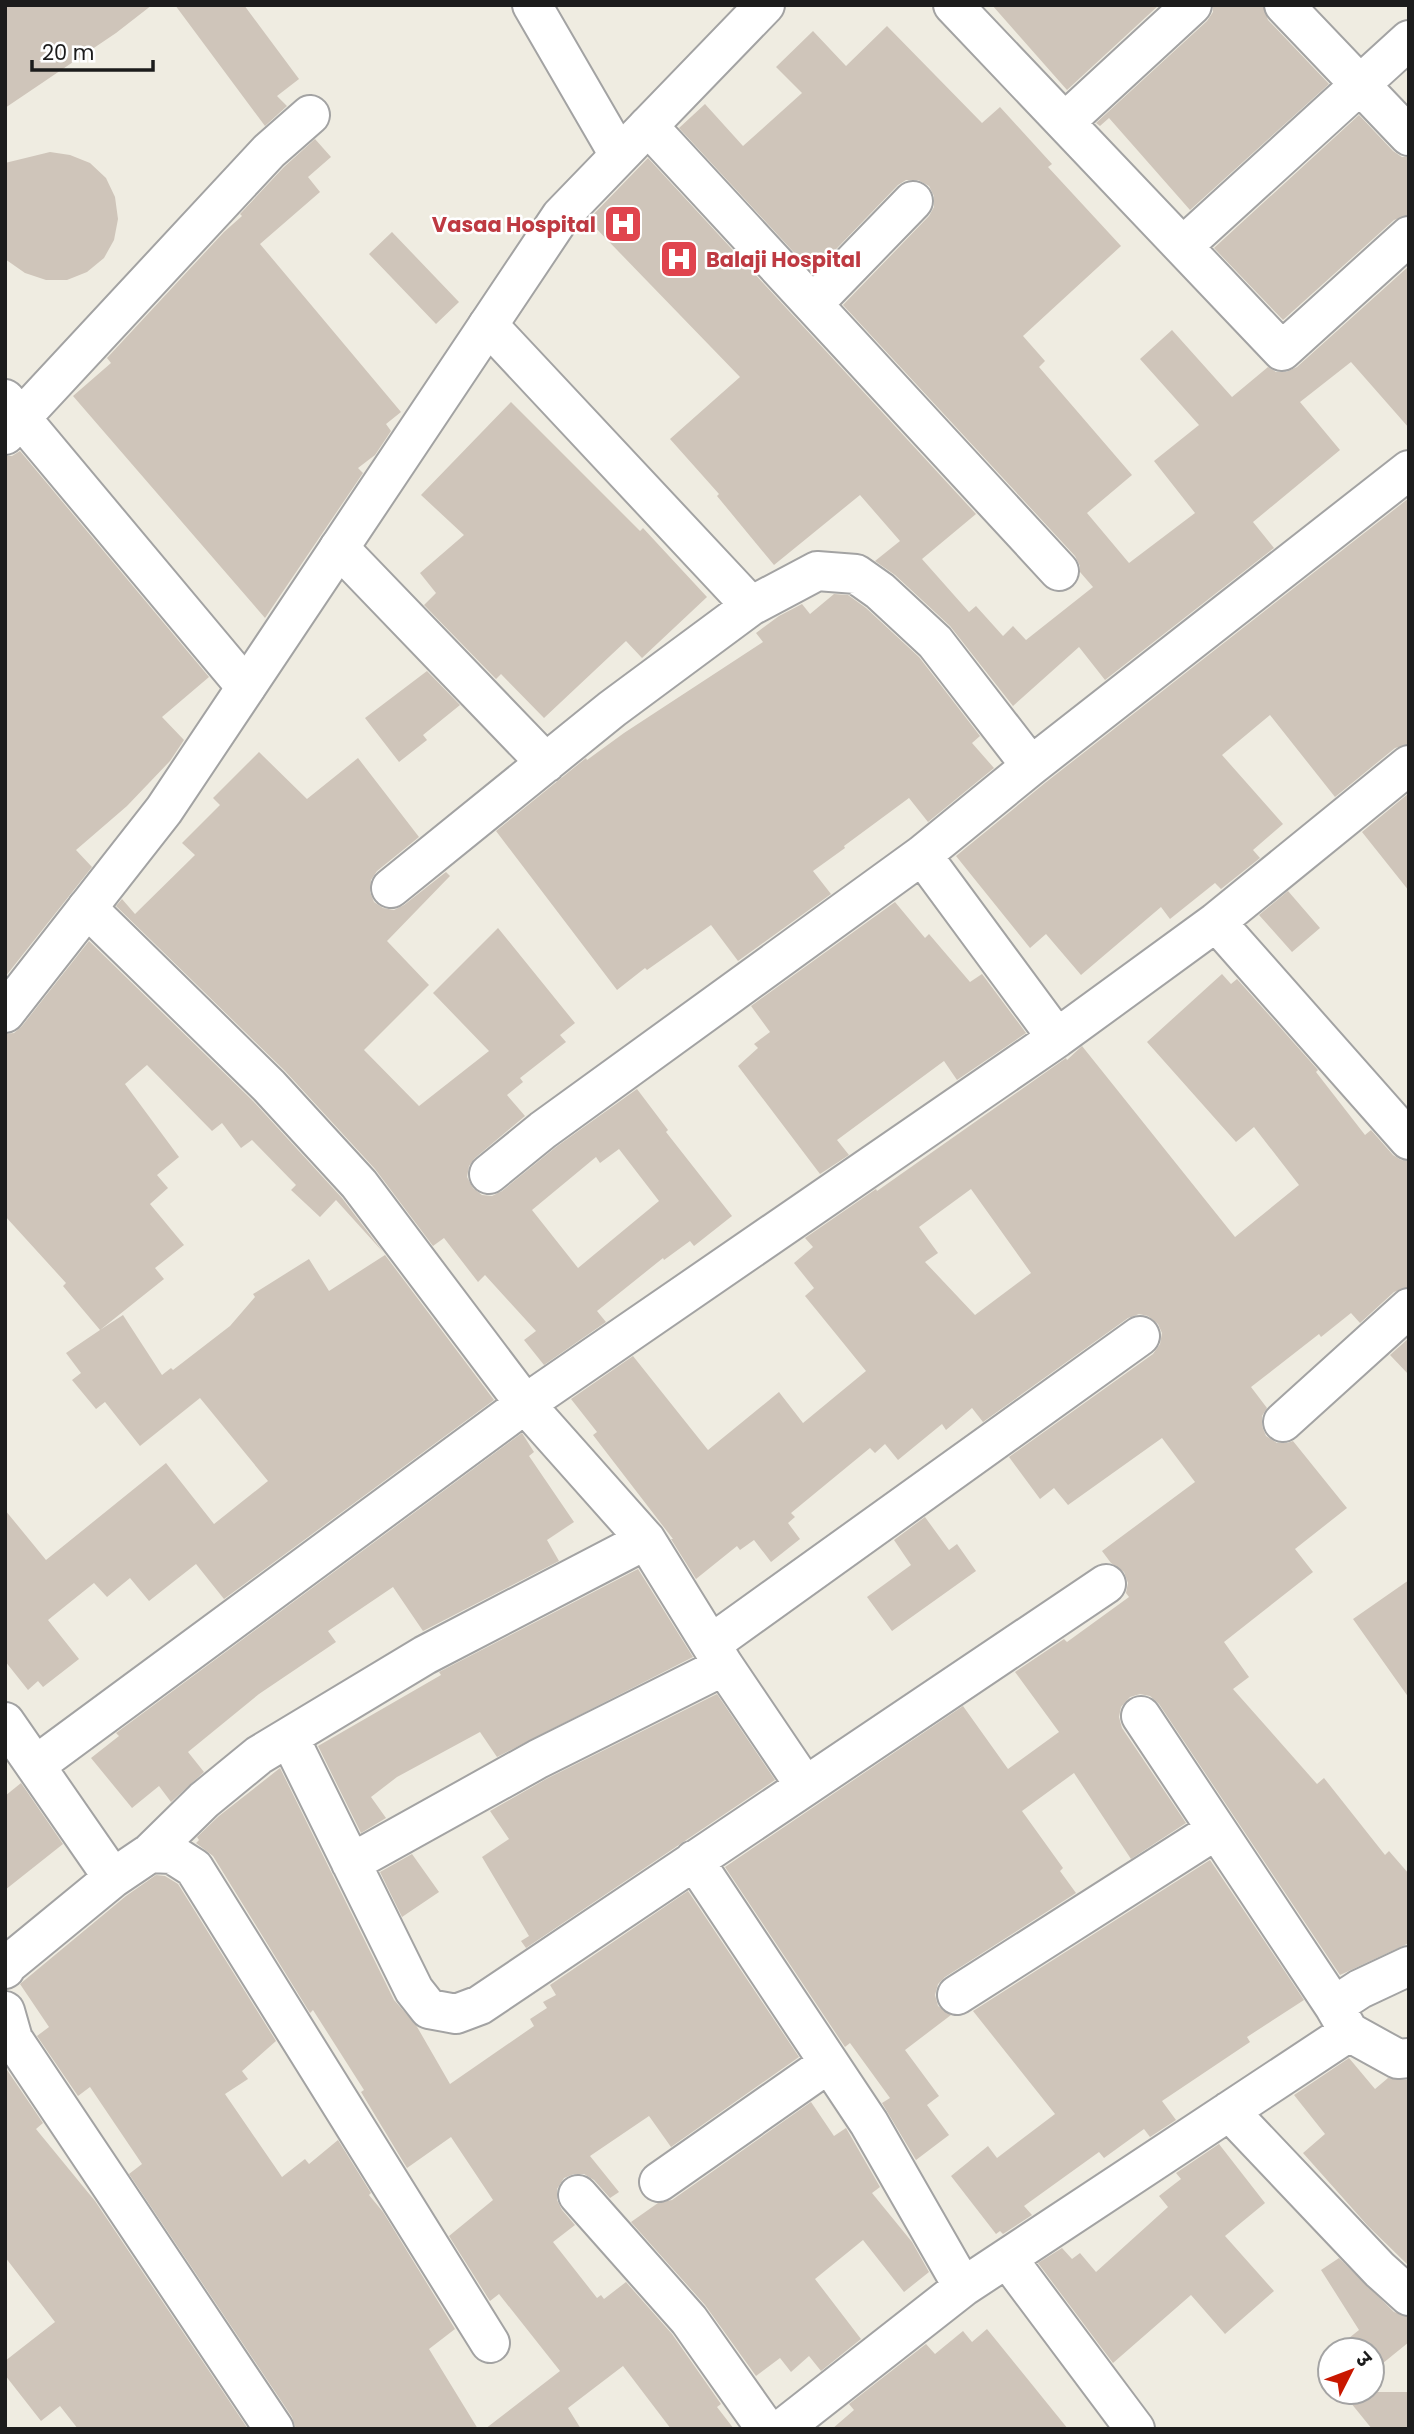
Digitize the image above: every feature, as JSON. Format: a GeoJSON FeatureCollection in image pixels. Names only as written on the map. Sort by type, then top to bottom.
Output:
{"type":"FeatureCollection","features":[{"type":"Feature","properties":{"kind":"street"},"geometry":{"type":"LineString","coordinates":[[532,5],[619,155]]}},
{"type":"Feature","properties":{"kind":"street"},"geometry":{"type":"LineString","coordinates":[[5,1013],[164,810],[561,216],[765,5]]}},
{"type":"Feature","properties":{"kind":"street"},"geometry":{"type":"LineString","coordinates":[[1065,122],[1192,5]]}},
{"type":"Feature","properties":{"kind":"street"},"geometry":{"type":"LineString","coordinates":[[1284,5],[1409,136]]}},
{"type":"Feature","properties":{"kind":"street"},"geometry":{"type":"LineString","coordinates":[[970,11],[1065,122],[1282,351],[1409,236]]}},
{"type":"Feature","properties":{"kind":"street"},"geometry":{"type":"LineString","coordinates":[[1183,246],[1409,40]]}},
{"type":"Feature","properties":{"kind":"street"},"geometry":{"type":"LineString","coordinates":[[246,687],[10,417],[269,151],[310,115]]}},
{"type":"Feature","properties":{"kind":"street"},"geometry":{"type":"LineString","coordinates":[[648,126],[1059,571]]}},
{"type":"Feature","properties":{"kind":"street"},"geometry":{"type":"LineString","coordinates":[[813,304],[913,201]]}},
{"type":"Feature","properties":{"kind":"street"},"geometry":{"type":"LineString","coordinates":[[488,325],[751,606]]}},
{"type":"Feature","properties":{"kind":"street"},"geometry":{"type":"LineString","coordinates":[[489,1174],[543,1130],[922,855],[1031,766],[1409,470]]}},
{"type":"Feature","properties":{"kind":"street"},"geometry":{"type":"LineString","coordinates":[[339,548],[546,763]]}},
{"type":"Feature","properties":{"kind":"street"},"geometry":{"type":"LineString","coordinates":[[391,888],[612,709],[751,606],[817,571],[856,574],[880,591],[935,642],[1031,766]]}},
{"type":"Feature","properties":{"kind":"street"},"geometry":{"type":"LineString","coordinates":[[36,1765],[525,1404],[1057,1038],[1216,922],[1409,765]]}},
{"type":"Feature","properties":{"kind":"street"},"geometry":{"type":"LineString","coordinates":[[922,855],[1057,1038]]}},
{"type":"Feature","properties":{"kind":"street"},"geometry":{"type":"LineString","coordinates":[[87,908],[269,1086],[359,1184],[525,1404],[646,1540],[805,1786]]}},
{"type":"Feature","properties":{"kind":"street"},"geometry":{"type":"LineString","coordinates":[[1216,922],[1409,1140]]}},
{"type":"Feature","properties":{"kind":"street"},"geometry":{"type":"LineString","coordinates":[[1283,1422],[1409,1308]]}},
{"type":"Feature","properties":{"kind":"street"},"geometry":{"type":"LineString","coordinates":[[351,1863],[718,1655],[1140,1336]]}},
{"type":"Feature","properties":{"kind":"street"},"geometry":{"type":"LineString","coordinates":[[5,1969],[113,1878],[150,1853],[204,1800],[258,1755],[425,1655],[646,1540]]}},
{"type":"Feature","properties":{"kind":"street"},"geometry":{"type":"LineString","coordinates":[[289,1737],[414,1990],[429,2009],[456,2014],[480,2006],[1106,1584]]}},
{"type":"Feature","properties":{"kind":"street"},"geometry":{"type":"LineString","coordinates":[[1141,1716],[1341,2019],[1398,2059],[1409,2058]]}},
{"type":"Feature","properties":{"kind":"street"},"geometry":{"type":"LineString","coordinates":[[5,1722],[113,1878]]}},
{"type":"Feature","properties":{"kind":"street"},"geometry":{"type":"LineString","coordinates":[[957,1995],[1216,1830]]}},
{"type":"Feature","properties":{"kind":"street"},"geometry":{"type":"LineString","coordinates":[[150,1853],[173,1854],[194,1868],[490,2343]]}},
{"type":"Feature","properties":{"kind":"street"},"geometry":{"type":"LineString","coordinates":[[694,1860],[869,2123],[963,2287]]}},
{"type":"Feature","properties":{"kind":"street"},"geometry":{"type":"LineString","coordinates":[[782,2429],[963,2287],[1229,2112],[1341,2019],[1360,1989],[1409,1966]]}},
{"type":"Feature","properties":{"kind":"street"},"geometry":{"type":"LineString","coordinates":[[5,2011],[13,2039],[274,2429]]}},
{"type":"Feature","properties":{"kind":"street"},"geometry":{"type":"LineString","coordinates":[[659,2182],[829,2063]]}},
{"type":"Feature","properties":{"kind":"street"},"geometry":{"type":"LineString","coordinates":[[1229,2112],[1380,2270],[1409,2295]]}},
{"type":"Feature","properties":{"kind":"street"},"geometry":{"type":"LineString","coordinates":[[578,2195],[689,2320],[766,2429]]}},
{"type":"Feature","properties":{"kind":"street"},"geometry":{"type":"LineString","coordinates":[[1007,2258],[1135,2429]]}},
{"type":"Feature","properties":{"kind":"building"},"geometry":{"type":"Polygon","coordinates":[[[5,5],[152,5],[116,33],[5,108],[5,5]]]}},
{"type":"Feature","properties":{"kind":"building"},"geometry":{"type":"Polygon","coordinates":[[[175,5],[244,5],[299,79],[277,96],[287,106],[265,126],[175,5]]]}},
{"type":"Feature","properties":{"kind":"building"},"geometry":{"type":"Polygon","coordinates":[[[992,5],[1159,5],[1067,90],[992,5]]]}},
{"type":"Feature","properties":{"kind":"building"},"geometry":{"type":"Polygon","coordinates":[[[1213,5],[1263,5],[1268,20],[1329,84],[1190,210],[1109,118],[1100,126],[1096,123],[1207,21],[1213,12],[1213,5]]]}},
{"type":"Feature","properties":{"kind":"building"},"geometry":{"type":"Polygon","coordinates":[[[887,26],[982,123],[1000,107],[1052,164],[1048,167],[1121,246],[1023,336],[1045,361],[1039,367],[1132,475],[1087,513],[1129,563],[1195,513],[1154,461],[1199,425],[1140,359],[1172,330],[1232,397],[1268,367],[1276,372],[1286,372],[1297,367],[1409,266],[1409,428],[1351,362],[1300,402],[1340,450],[1253,522],[1274,548],[1105,680],[1079,647],[1013,706],[950,626],[895,575],[875,561],[900,541],[860,495],[774,565],[717,496],[719,494],[670,439],[740,377],[588,220],[648,158],[976,514],[922,559],[969,612],[976,606],[1003,636],[1013,626],[1026,640],[1093,587],[1080,572],[1075,556],[843,305],[929,216],[934,207],[934,196],[929,186],[918,180],[906,180],[898,185],[813,273],[679,128],[705,104],[743,146],[802,93],[776,67],[813,31],[846,66],[887,26]]]}},
{"type":"Feature","properties":{"kind":"building"},"geometry":{"type":"Polygon","coordinates":[[[1359,115],[1393,151],[1402,157],[1409,157],[1409,215],[1394,220],[1283,320],[1214,248],[1359,115]]]}},
{"type":"Feature","properties":{"kind":"building"},"geometry":{"type":"Polygon","coordinates":[[[315,139],[331,157],[308,177],[320,192],[260,244],[401,412],[386,424],[391,431],[375,455],[358,468],[363,473],[265,618],[73,396],[111,363],[107,358],[242,216],[240,214],[284,167],[315,139]]]}},
{"type":"Feature","properties":{"kind":"building"},"geometry":{"type":"Polygon","coordinates":[[[50,152],[70,155],[90,163],[106,178],[115,197],[118,219],[114,240],[104,258],[87,272],[67,280],[46,280],[25,273],[5,259],[5,163],[50,152]]]}},
{"type":"Feature","properties":{"kind":"building"},"geometry":{"type":"Polygon","coordinates":[[[392,232],[459,302],[436,324],[369,254],[392,232]]]}},
{"type":"Feature","properties":{"kind":"building"},"geometry":{"type":"Polygon","coordinates":[[[511,402],[640,531],[643,528],[707,597],[642,658],[626,641],[544,718],[501,674],[496,679],[424,605],[436,593],[420,573],[464,535],[421,495],[511,402]]]}},
{"type":"Feature","properties":{"kind":"building"},"geometry":{"type":"Polygon","coordinates":[[[20,451],[209,677],[162,717],[184,740],[170,761],[127,806],[76,850],[92,867],[5,977],[5,456],[12,456],[20,451]]]}},
{"type":"Feature","properties":{"kind":"building"},"geometry":{"type":"Polygon","coordinates":[[[1409,498],[1409,744],[1395,748],[1335,797],[1270,715],[1222,755],[1283,824],[1253,850],[1260,858],[1221,889],[1215,883],[1170,919],[1161,907],[1081,975],[1046,934],[1030,948],[956,856],[1409,498]]]}},
{"type":"Feature","properties":{"kind":"building"},"geometry":{"type":"Polygon","coordinates":[[[834,594],[848,595],[866,608],[919,657],[980,736],[972,743],[994,768],[928,822],[909,798],[844,846],[845,848],[813,871],[831,894],[738,961],[711,925],[647,970],[645,968],[617,990],[496,831],[586,758],[587,760],[763,642],[756,633],[779,616],[802,604],[810,614],[834,594]]]}},
{"type":"Feature","properties":{"kind":"building"},"geometry":{"type":"Polygon","coordinates":[[[427,671],[460,705],[423,735],[427,740],[399,762],[365,718],[427,671]]]}},
{"type":"Feature","properties":{"kind":"building"},"geometry":{"type":"Polygon","coordinates":[[[259,752],[307,799],[358,758],[419,837],[377,871],[371,880],[370,892],[374,902],[383,908],[394,910],[446,872],[450,876],[387,941],[429,985],[364,1050],[419,1106],[489,1051],[433,993],[498,928],[575,1023],[560,1035],[566,1042],[520,1078],[523,1082],[507,1095],[525,1116],[469,1166],[467,1177],[473,1188],[482,1195],[492,1196],[502,1191],[556,1147],[637,1089],[668,1130],[666,1132],[732,1216],[694,1246],[690,1241],[664,1260],[663,1258],[597,1311],[606,1322],[544,1365],[524,1340],[536,1331],[485,1275],[478,1282],[444,1238],[433,1246],[375,1169],[285,1071],[116,906],[122,899],[135,914],[195,855],[182,843],[220,805],[213,798],[259,752]],[[619,1149],[600,1163],[596,1157],[532,1210],[578,1268],[659,1201],[619,1149]]]}},
{"type":"Feature","properties":{"kind":"building"},"geometry":{"type":"Polygon","coordinates":[[[1409,793],[1409,891],[1362,832],[1409,793]]]}},
{"type":"Feature","properties":{"kind":"building"},"geometry":{"type":"Polygon","coordinates":[[[1288,891],[1320,928],[1292,952],[1259,915],[1288,891]]]}},
{"type":"Feature","properties":{"kind":"building"},"geometry":{"type":"Polygon","coordinates":[[[895,902],[925,938],[929,934],[970,982],[982,974],[1026,1033],[957,1080],[944,1061],[837,1140],[849,1155],[820,1174],[738,1066],[758,1048],[754,1044],[770,1032],[751,1006],[895,902]]]}},
{"type":"Feature","properties":{"kind":"building"},"geometry":{"type":"Polygon","coordinates":[[[89,941],[253,1101],[342,1198],[383,1252],[336,1200],[320,1217],[291,1190],[296,1185],[252,1140],[241,1148],[222,1123],[212,1131],[147,1065],[125,1084],[179,1157],[157,1175],[168,1188],[150,1204],[184,1245],[155,1268],[164,1279],[100,1330],[63,1286],[66,1283],[5,1216],[5,1034],[14,1033],[22,1026],[89,941]]]}},
{"type":"Feature","properties":{"kind":"building"},"geometry":{"type":"Polygon","coordinates":[[[1222,974],[1231,984],[1237,979],[1318,1070],[1316,1072],[1365,1135],[1371,1130],[1393,1155],[1409,1161],[1409,1287],[1394,1292],[1360,1323],[1351,1313],[1321,1337],[1319,1334],[1251,1387],[1267,1408],[1262,1416],[1266,1436],[1277,1443],[1293,1441],[1347,1508],[1295,1549],[1313,1572],[1224,1642],[1249,1677],[1233,1689],[1317,1784],[1324,1778],[1385,1855],[1389,1851],[1409,1874],[1409,1943],[1340,1975],[1159,1704],[1150,1696],[1140,1694],[1130,1697],[1121,1707],[1119,1717],[1122,1728],[1186,1823],[1131,1859],[1074,1773],[1022,1811],[1063,1868],[1060,1871],[1076,1893],[938,1984],[935,1995],[938,2006],[951,2015],[905,2050],[939,2096],[927,2105],[949,2135],[916,2160],[882,2103],[890,2098],[850,2043],[845,2047],[725,1867],[963,1706],[1008,1769],[1059,1732],[1015,1672],[1064,1639],[1067,1642],[1129,1597],[1126,1593],[1128,1583],[1124,1572],[1111,1563],[1102,1551],[1195,1482],[1162,1438],[1068,1505],[1054,1488],[1040,1499],[1009,1457],[1153,1354],[1160,1344],[1162,1333],[1158,1324],[1148,1316],[1139,1314],[1128,1318],[983,1422],[972,1408],[946,1430],[942,1424],[898,1460],[885,1444],[875,1453],[870,1448],[791,1513],[795,1517],[788,1523],[800,1539],[771,1562],[754,1540],[740,1550],[737,1546],[696,1579],[673,1539],[593,1435],[597,1432],[571,1399],[633,1356],[708,1450],[779,1392],[803,1423],[866,1371],[805,1296],[814,1288],[794,1263],[813,1247],[805,1238],[876,1189],[877,1191],[1066,1058],[1067,1060],[1082,1046],[1235,1237],[1299,1185],[1254,1127],[1236,1142],[1147,1042],[1222,974]],[[971,1189],[919,1227],[938,1253],[925,1262],[975,1315],[1031,1273],[971,1189]]]}},
{"type":"Feature","properties":{"kind":"building"},"geometry":{"type":"Polygon","coordinates":[[[385,1255],[494,1400],[224,1599],[196,1564],[149,1601],[130,1578],[107,1597],[94,1583],[48,1620],[79,1659],[43,1687],[38,1681],[28,1690],[5,1661],[5,1510],[46,1560],[166,1463],[214,1524],[268,1481],[200,1398],[140,1446],[105,1402],[96,1409],[72,1380],[81,1373],[66,1353],[123,1315],[162,1375],[171,1368],[173,1370],[230,1326],[255,1297],[253,1294],[309,1259],[329,1291],[385,1255]]]}},
{"type":"Feature","properties":{"kind":"building"},"geometry":{"type":"Polygon","coordinates":[[[1409,1338],[1409,1375],[1390,1355],[1409,1338]]]}},
{"type":"Feature","properties":{"kind":"building"},"geometry":{"type":"Polygon","coordinates":[[[522,1433],[534,1452],[529,1456],[574,1522],[547,1540],[559,1561],[423,1631],[393,1587],[328,1631],[336,1642],[259,1694],[188,1752],[204,1772],[171,1802],[159,1786],[132,1808],[91,1758],[119,1736],[116,1733],[522,1433]]]}},
{"type":"Feature","properties":{"kind":"building"},"geometry":{"type":"Polygon","coordinates":[[[925,1517],[949,1550],[957,1544],[976,1571],[892,1631],[867,1597],[911,1565],[894,1540],[925,1517]]]}},
{"type":"Feature","properties":{"kind":"building"},"geometry":{"type":"Polygon","coordinates":[[[638,1569],[693,1657],[497,1757],[480,1732],[397,1777],[371,1797],[386,1818],[361,1833],[318,1746],[441,1675],[439,1672],[638,1569]]]}},
{"type":"Feature","properties":{"kind":"building"},"geometry":{"type":"Polygon","coordinates":[[[1409,1580],[1409,1698],[1353,1619],[1409,1580]]]}},
{"type":"Feature","properties":{"kind":"building"},"geometry":{"type":"Polygon","coordinates":[[[717,1694],[775,1780],[526,1948],[521,1941],[529,1936],[482,1857],[509,1839],[490,1811],[548,1778],[717,1694]]]}},
{"type":"Feature","properties":{"kind":"building"},"geometry":{"type":"Polygon","coordinates":[[[280,1768],[394,2000],[416,2025],[450,2084],[534,2026],[530,2019],[547,2008],[543,2002],[556,1995],[550,1985],[688,1891],[799,2057],[671,2147],[649,2116],[590,2156],[619,2192],[610,2198],[594,2180],[584,2174],[564,2178],[557,2189],[557,2200],[575,2225],[553,2242],[597,2298],[601,2295],[604,2299],[626,2282],[672,2334],[721,2404],[717,2407],[734,2429],[671,2429],[623,2366],[568,2408],[581,2429],[485,2429],[560,2371],[499,2294],[490,2301],[449,2236],[493,2200],[451,2137],[407,2168],[361,2092],[364,2090],[313,2010],[310,2013],[213,1856],[196,1843],[199,1840],[197,1837],[219,1816],[280,1768]]]}},
{"type":"Feature","properties":{"kind":"building"},"geometry":{"type":"Polygon","coordinates":[[[21,1783],[63,1844],[5,1890],[5,1796],[21,1783]]]}},
{"type":"Feature","properties":{"kind":"building"},"geometry":{"type":"Polygon","coordinates":[[[412,1854],[439,1892],[402,1917],[380,1872],[412,1854]]]}},
{"type":"Feature","properties":{"kind":"building"},"geometry":{"type":"Polygon","coordinates":[[[1210,1860],[1304,2000],[1247,2037],[1250,2042],[1162,2101],[1176,2120],[1150,2137],[1144,2129],[1104,2158],[1099,2152],[1024,2206],[1032,2215],[1003,2234],[1000,2231],[996,2234],[951,2176],[988,2146],[997,2158],[1055,2114],[973,2011],[1210,1860]]]}},
{"type":"Feature","properties":{"kind":"building"},"geometry":{"type":"Polygon","coordinates":[[[156,1875],[165,1876],[178,1884],[276,2041],[242,2071],[248,2079],[225,2094],[282,2177],[305,2159],[309,2164],[338,2140],[371,2193],[369,2195],[383,2212],[455,2329],[429,2349],[478,2429],[296,2429],[292,2417],[129,2174],[142,2164],[90,2087],[78,2096],[37,2036],[49,2027],[20,1984],[126,1896],[156,1875]]]}},
{"type":"Feature","properties":{"kind":"building"},"geometry":{"type":"Polygon","coordinates":[[[1349,2058],[1375,2089],[1388,2078],[1409,2080],[1409,2266],[1368,2226],[1303,2153],[1325,2134],[1294,2095],[1349,2058]]]}},
{"type":"Feature","properties":{"kind":"building"},"geometry":{"type":"Polygon","coordinates":[[[5,2067],[43,2123],[36,2129],[95,2201],[248,2429],[78,2429],[60,2406],[41,2421],[5,2375],[5,2361],[55,2322],[5,2257],[5,2067]]]}},
{"type":"Feature","properties":{"kind":"building"},"geometry":{"type":"Polygon","coordinates":[[[811,2102],[834,2136],[846,2128],[880,2187],[872,2193],[912,2242],[929,2272],[904,2292],[863,2240],[815,2279],[861,2339],[821,2371],[809,2356],[791,2372],[780,2358],[756,2376],[705,2305],[631,2222],[658,2203],[672,2200],[811,2102]]]}},
{"type":"Feature","properties":{"kind":"building"},"geometry":{"type":"Polygon","coordinates":[[[1219,2144],[1265,2203],[1225,2236],[1274,2291],[1225,2334],[1191,2295],[1113,2363],[1038,2263],[1062,2248],[1072,2259],[1080,2253],[1096,2272],[1168,2207],[1159,2196],[1181,2179],[1176,2173],[1219,2144]]]}},
{"type":"Feature","properties":{"kind":"building"},"geometry":{"type":"Polygon","coordinates":[[[1339,2258],[1394,2312],[1409,2317],[1409,2342],[1386,2361],[1386,2336],[1352,2336],[1359,2330],[1321,2270],[1339,2258]]]}},
{"type":"Feature","properties":{"kind":"building"},"geometry":{"type":"Polygon","coordinates":[[[987,2329],[1068,2429],[832,2429],[854,2410],[849,2404],[926,2344],[935,2354],[963,2331],[972,2342],[987,2329]]]}},
{"type":"Feature","properties":{"kind":"building"},"geometry":{"type":"Polygon","coordinates":[[[1386,2392],[1409,2392],[1409,2429],[1372,2429],[1353,2406],[1386,2406],[1386,2392]]]}},
{"type":"Feature","properties":{"kind":"place","name":"Vasaa Hospital"},"geometry":{"type":"Point","coordinates":[623,224]}},
{"type":"Feature","properties":{"kind":"place","name":"Balaji Hospital"},"geometry":{"type":"Point","coordinates":[679,259]}}]}
